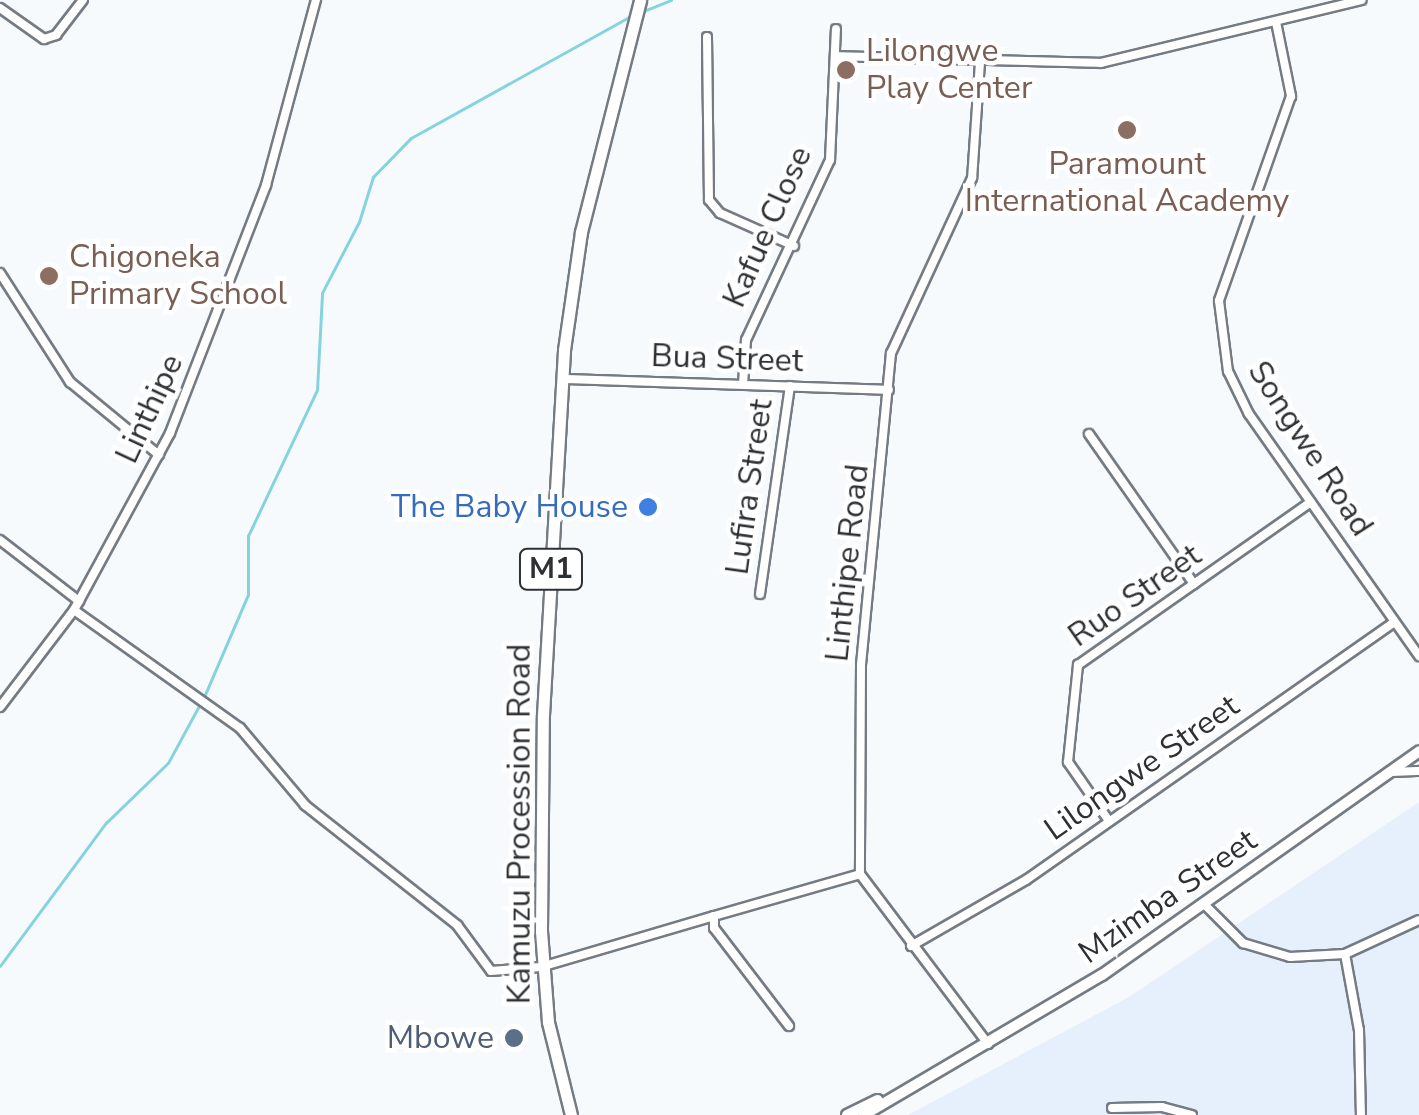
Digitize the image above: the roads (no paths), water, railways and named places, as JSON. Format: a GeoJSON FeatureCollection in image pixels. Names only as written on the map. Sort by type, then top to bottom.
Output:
{"type":"FeatureCollection","features":[{"type":"Feature","properties":{"kind":"highway","name":"Kamuzu Procession Road"},"geometry":{"type":"LineString","coordinates":[[570,1115],[542,967],[543,715],[563,379],[581,232],[640,0]]}},
{"type":"Feature","properties":{"kind":"main road","name":"Mzimba Street"},"geometry":{"type":"LineString","coordinates":[[938,1072],[988,1044],[1203,903],[1419,751]]}},
{"type":"Feature","properties":{"kind":"main road"},"geometry":{"type":"LineString","coordinates":[[846,1115],[938,1072]]}},
{"type":"Feature","properties":{"kind":"main road"},"geometry":{"type":"LineString","coordinates":[[864,1115],[938,1072]]}},
{"type":"Feature","properties":{"kind":"street"},"geometry":{"type":"LineString","coordinates":[[0,8],[44,40],[56,36],[83,0]]}},
{"type":"Feature","properties":{"kind":"street","name":"Linthipe"},"geometry":{"type":"LineString","coordinates":[[0,706],[77,605],[159,454],[266,185],[316,0]]}},
{"type":"Feature","properties":{"kind":"street"},"geometry":{"type":"LineString","coordinates":[[835,56],[1101,63],[1361,0]]}},
{"type":"Feature","properties":{"kind":"street","name":"Songwe Road"},"geometry":{"type":"LineString","coordinates":[[1276,22],[1290,96],[1218,319],[1231,383],[1419,656]]}},
{"type":"Feature","properties":{"kind":"street","name":"Kafue Close"},"geometry":{"type":"LineString","coordinates":[[743,384],[746,340],[794,246],[830,160],[836,29]]}},
{"type":"Feature","properties":{"kind":"street"},"geometry":{"type":"LineString","coordinates":[[707,37],[709,200],[720,213],[794,246]]}},
{"type":"Feature","properties":{"kind":"street","name":"Linthipe Road"},"geometry":{"type":"LineString","coordinates":[[860,874],[861,664],[894,341],[972,178],[980,62]]}},
{"type":"Feature","properties":{"kind":"street"},"geometry":{"type":"LineString","coordinates":[[0,273],[70,382],[159,454]]}},
{"type":"Feature","properties":{"kind":"street","name":"Bua Street"},"geometry":{"type":"LineString","coordinates":[[563,379],[889,390]]}},
{"type":"Feature","properties":{"kind":"street","name":"Lufira Street"},"geometry":{"type":"LineString","coordinates":[[760,594],[790,386]]}},
{"type":"Feature","properties":{"kind":"street"},"geometry":{"type":"LineString","coordinates":[[1089,434],[1194,584]]}},
{"type":"Feature","properties":{"kind":"street","name":"Ruo Street"},"geometry":{"type":"LineString","coordinates":[[1109,821],[1068,762],[1074,671],[1311,502]]}},
{"type":"Feature","properties":{"kind":"street"},"geometry":{"type":"LineString","coordinates":[[0,540],[77,605],[240,728],[305,804],[457,926],[491,971],[542,967],[860,874],[988,1044]]}},
{"type":"Feature","properties":{"kind":"street","name":"Lilongwe Street"},"geometry":{"type":"LineString","coordinates":[[911,946],[1026,880],[1396,622]]}},
{"type":"Feature","properties":{"kind":"street"},"geometry":{"type":"LineString","coordinates":[[1389,772],[1419,772]]}},
{"type":"Feature","properties":{"kind":"street"},"geometry":{"type":"LineString","coordinates":[[1203,903],[1256,951],[1344,954],[1419,920]]}},
{"type":"Feature","properties":{"kind":"street"},"geometry":{"type":"LineString","coordinates":[[713,919],[789,1026]]}},
{"type":"Feature","properties":{"kind":"street"},"geometry":{"type":"LineString","coordinates":[[1344,954],[1359,1030],[1361,1115]]}},
{"type":"Feature","properties":{"kind":"street"},"geometry":{"type":"LineString","coordinates":[[1112,1108],[1162,1108],[1192,1115]]}},
{"type":"Feature","properties":{"kind":"waterway"},"geometry":{"type":"LineString","coordinates":[[644,11],[671,0]]}},
{"type":"Feature","properties":{"kind":"waterway"},"geometry":{"type":"LineString","coordinates":[[204,697],[248,595],[248,536],[317,390],[322,293],[359,222],[373,177],[411,138],[631,16]]}},
{"type":"Feature","properties":{"kind":"waterway"},"geometry":{"type":"LineString","coordinates":[[0,966],[106,823],[168,763],[200,704]]}},
{"type":"Feature","properties":{"kind":"place","name":"Lilongwe Play Center"},"geometry":{"type":"Point","coordinates":[846,70]}},
{"type":"Feature","properties":{"kind":"place","name":"Paramount International Academy"},"geometry":{"type":"Point","coordinates":[1127,130]}},
{"type":"Feature","properties":{"kind":"place","name":"Chigoneka Primary School"},"geometry":{"type":"Point","coordinates":[49,276]}},
{"type":"Feature","properties":{"kind":"place","name":"The Baby House"},"geometry":{"type":"Point","coordinates":[648,507]}},
{"type":"Feature","properties":{"kind":"place","name":"Mbowe"},"geometry":{"type":"Point","coordinates":[514,1038]}}]}
